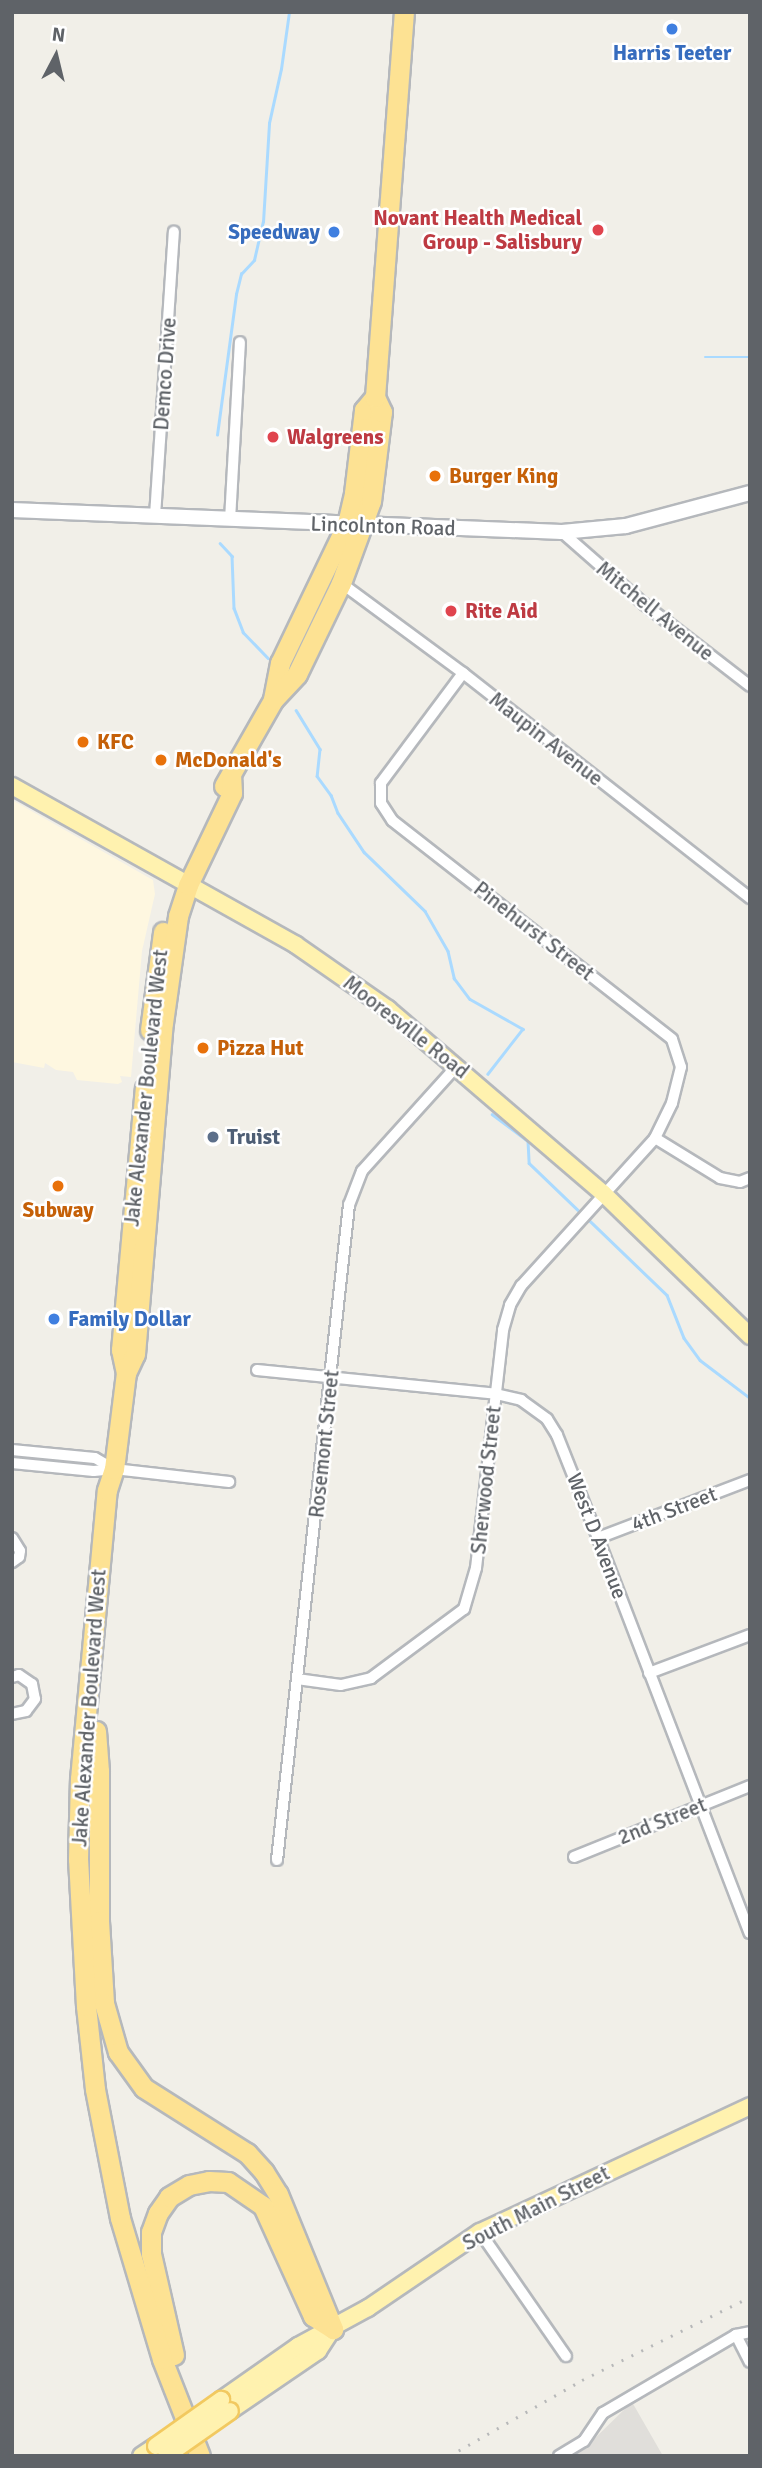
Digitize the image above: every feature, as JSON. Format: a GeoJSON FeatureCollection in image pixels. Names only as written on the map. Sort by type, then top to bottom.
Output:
{"type":"FeatureCollection","features":[{"type":"Feature","properties":{"kind":"highway","name":"Jake Alexander Boulevard West"},"geometry":{"type":"LineString","coordinates":[[168,2357],[120,2218],[95,2089],[80,1925],[80,1779],[107,1490],[114,1469],[126,1373],[121,1350],[152,996],[162,936],[206,817],[273,700],[297,674],[341,583],[355,524],[354,493],[364,410],[375,397],[404,12]]}},
{"type":"Feature","properties":{"kind":"highway","name":"Jake Alexander Boulevard West"},"geometry":{"type":"LineString","coordinates":[[273,700],[280,663],[355,524]]}},
{"type":"Feature","properties":{"kind":"highway","name":"Jake Alexander Boulevard West"},"geometry":{"type":"LineString","coordinates":[[96,1731],[119,1489],[114,1469]]}},
{"type":"Feature","properties":{"kind":"highway"},"geometry":{"type":"LineString","coordinates":[[96,1731],[99,1771],[99,1921],[104,2003],[118,2052],[144,2088],[247,2153],[264,2172],[278,2194],[333,2329]]}},
{"type":"Feature","properties":{"kind":"highway"},"geometry":{"type":"LineString","coordinates":[[96,1731],[91,1907],[102,2045],[128,2190],[168,2357],[200,2456]]}},
{"type":"Feature","properties":{"kind":"highway"},"geometry":{"type":"LineString","coordinates":[[190,2456],[169,2394],[168,2357],[150,2254],[151,2232],[158,2213],[169,2197],[189,2185],[209,2181],[228,2182],[263,2206],[313,2316],[333,2329]]}},
{"type":"Feature","properties":{"kind":"highway"},"geometry":{"type":"LineString","coordinates":[[168,2357],[211,2456]]}},
{"type":"Feature","properties":{"kind":"main road","name":"Mooresville Road"},"geometry":{"type":"LineString","coordinates":[[12,786],[318,960],[388,1009],[603,1194],[750,1336]]}},
{"type":"Feature","properties":{"kind":"main road","name":"South Main Street"},"geometry":{"type":"LineString","coordinates":[[142,2456],[161,2451],[226,2406],[318,2351],[333,2329],[480,2232],[750,2106]]}},
{"type":"Feature","properties":{"kind":"street","name":"Demco Drive"},"geometry":{"type":"LineString","coordinates":[[155,516],[174,232]]}},
{"type":"Feature","properties":{"kind":"street"},"geometry":{"type":"LineString","coordinates":[[230,520],[240,342]]}},
{"type":"Feature","properties":{"kind":"street","name":"Lincolnton Road"},"geometry":{"type":"LineString","coordinates":[[12,510],[562,532],[626,526],[750,493]]}},
{"type":"Feature","properties":{"kind":"street","name":"Mitchell Avenue"},"geometry":{"type":"LineString","coordinates":[[562,532],[644,604],[750,686]]}},
{"type":"Feature","properties":{"kind":"street","name":"Maupin Avenue"},"geometry":{"type":"LineString","coordinates":[[341,583],[463,673],[750,898]]}},
{"type":"Feature","properties":{"kind":"street","name":"Pinehurst Street"},"geometry":{"type":"LineString","coordinates":[[463,673],[381,783],[381,803],[392,820],[672,1039],[681,1068],[672,1103],[654,1138],[603,1194]]}},
{"type":"Feature","properties":{"kind":"street","name":"Rosemont Street"},"geometry":{"type":"LineString","coordinates":[[276,1860],[354,1187],[378,1151],[457,1066]]}},
{"type":"Feature","properties":{"kind":"street"},"geometry":{"type":"LineString","coordinates":[[654,1138],[720,1178],[740,1182],[750,1178]]}},
{"type":"Feature","properties":{"kind":"street","name":"Sherwood Street"},"geometry":{"type":"LineString","coordinates":[[297,1679],[341,1685],[371,1678],[464,1609],[474,1585],[503,1330],[510,1305],[521,1286],[603,1194]]}},
{"type":"Feature","properties":{"kind":"street","name":"West D Avenue"},"geometry":{"type":"LineString","coordinates":[[257,1370],[496,1394],[521,1400],[547,1419],[557,1435],[598,1538],[750,1933]]}},
{"type":"Feature","properties":{"kind":"street"},"geometry":{"type":"LineString","coordinates":[[12,1450],[95,1458],[114,1469]]}},
{"type":"Feature","properties":{"kind":"street"},"geometry":{"type":"LineString","coordinates":[[12,1463],[94,1472],[114,1469],[229,1482]]}},
{"type":"Feature","properties":{"kind":"street","name":"4th Street"},"geometry":{"type":"LineString","coordinates":[[598,1538],[750,1480]]}},
{"type":"Feature","properties":{"kind":"street"},"geometry":{"type":"LineString","coordinates":[[12,1538],[20,1551],[19,1557],[12,1562]]}},
{"type":"Feature","properties":{"kind":"street"},"geometry":{"type":"LineString","coordinates":[[649,1673],[750,1635]]}},
{"type":"Feature","properties":{"kind":"street"},"geometry":{"type":"LineString","coordinates":[[12,1677],[19,1675],[32,1684],[35,1699],[26,1711],[12,1714]]}},
{"type":"Feature","properties":{"kind":"street","name":"2nd Street"},"geometry":{"type":"LineString","coordinates":[[574,1857],[750,1786]]}},
{"type":"Feature","properties":{"kind":"street"},"geometry":{"type":"LineString","coordinates":[[480,2232],[566,2356]]}},
{"type":"Feature","properties":{"kind":"street"},"geometry":{"type":"LineString","coordinates":[[559,2456],[584,2441],[603,2413],[736,2335],[750,2332]]}},
{"type":"Feature","properties":{"kind":"street"},"geometry":{"type":"LineString","coordinates":[[736,2335],[750,2362]]}},
{"type":"Feature","properties":{"kind":"shaded area"},"geometry":{"type":"Polygon","coordinates":[[[12,800],[153,880],[155,894],[142,951],[131,1077],[120,1076],[122,1082],[118,1084],[77,1080],[73,1072],[56,1070],[45,1063],[44,1068],[12,1062],[12,800]]]}},
{"type":"Feature","properties":{"kind":"shaded area"},"geometry":{"type":"Polygon","coordinates":[[[632,2402],[663,2456],[568,2456],[592,2441],[632,2402]]]}},
{"type":"Feature","properties":{"kind":"waterway"},"geometry":{"type":"LineString","coordinates":[[217,435],[236,294],[241,274],[254,260],[263,222],[269,123],[281,69],[289,12]]}},
{"type":"Feature","properties":{"kind":"waterway"},"geometry":{"type":"LineString","coordinates":[[705,357],[750,357]]}},
{"type":"Feature","properties":{"kind":"waterway"},"geometry":{"type":"LineString","coordinates":[[220,543],[232,556],[234,608],[243,632],[268,658]]}},
{"type":"Feature","properties":{"kind":"waterway"},"geometry":{"type":"LineString","coordinates":[[296,710],[320,749],[317,776],[364,852],[425,911],[448,951],[454,978],[470,999],[523,1029],[488,1074]]}},
{"type":"Feature","properties":{"kind":"waterway"},"geometry":{"type":"LineString","coordinates":[[492,1114],[528,1141],[529,1163],[578,1210]]}},
{"type":"Feature","properties":{"kind":"waterway"},"geometry":{"type":"LineString","coordinates":[[589,1220],[667,1295],[684,1338],[700,1360],[750,1398]]}},
{"type":"Feature","properties":{"kind":"railway"},"geometry":{"type":"LineString","coordinates":[[449,2456],[582,2380],[750,2297]]}},
{"type":"Feature","properties":{"kind":"place","name":"Harris Teeter"},"geometry":{"type":"Point","coordinates":[672,29]}},
{"type":"Feature","properties":{"kind":"place","name":"Novant Health Medical Group - Salisbury"},"geometry":{"type":"Point","coordinates":[598,230]}},
{"type":"Feature","properties":{"kind":"place","name":"Speedway"},"geometry":{"type":"Point","coordinates":[334,232]}},
{"type":"Feature","properties":{"kind":"place","name":"Walgreens"},"geometry":{"type":"Point","coordinates":[273,437]}},
{"type":"Feature","properties":{"kind":"place","name":"Burger King"},"geometry":{"type":"Point","coordinates":[435,476]}},
{"type":"Feature","properties":{"kind":"place","name":"Rite Aid"},"geometry":{"type":"Point","coordinates":[451,611]}},
{"type":"Feature","properties":{"kind":"place","name":"KFC"},"geometry":{"type":"Point","coordinates":[83,742]}},
{"type":"Feature","properties":{"kind":"place","name":"McDonald's"},"geometry":{"type":"Point","coordinates":[161,760]}},
{"type":"Feature","properties":{"kind":"place","name":"Pizza Hut"},"geometry":{"type":"Point","coordinates":[203,1048]}},
{"type":"Feature","properties":{"kind":"place","name":"Truist"},"geometry":{"type":"Point","coordinates":[213,1137]}},
{"type":"Feature","properties":{"kind":"place","name":"Subway"},"geometry":{"type":"Point","coordinates":[58,1186]}},
{"type":"Feature","properties":{"kind":"place","name":"Family Dollar"},"geometry":{"type":"Point","coordinates":[54,1319]}}]}
